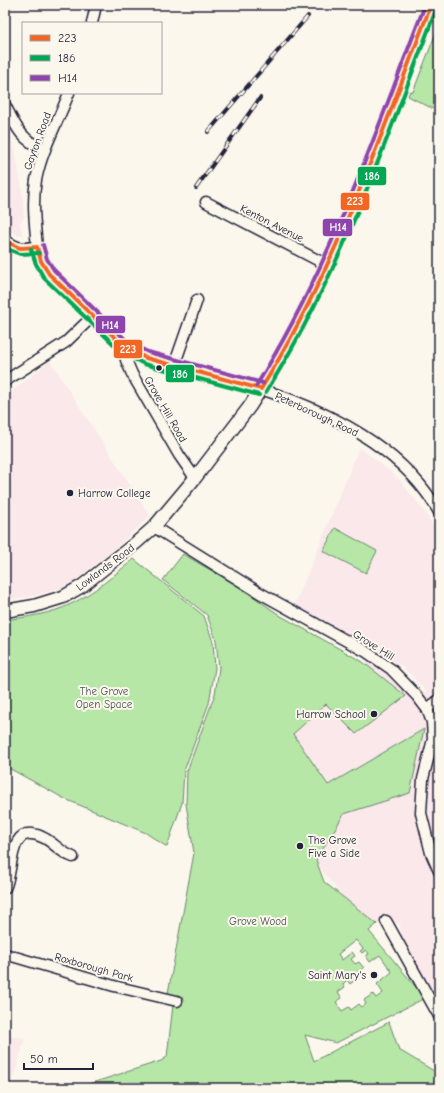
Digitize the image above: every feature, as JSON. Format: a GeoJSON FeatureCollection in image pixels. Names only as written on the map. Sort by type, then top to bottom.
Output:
{"type":"FeatureCollection","features":[{"type":"Feature","properties":{"kind":"main road","name":"Lowlands Road"},"geometry":{"type":"LineString","coordinates":[[5,611],[34,606],[63,597],[82,586],[154,527],[195,478],[261,389],[276,364],[327,265],[379,144],[431,5]]}},
{"type":"Feature","properties":{"kind":"main road"},"geometry":{"type":"LineString","coordinates":[[5,241],[19,249],[29,250],[37,248]]}},
{"type":"Feature","properties":{"kind":"main road","name":"Peterborough Road"},"geometry":{"type":"LineString","coordinates":[[37,248],[41,261],[49,274],[126,348],[146,358],[261,389]]}},
{"type":"Feature","properties":{"kind":"street"},"geometry":{"type":"LineString","coordinates":[[92,22],[96,5]]}},
{"type":"Feature","properties":{"kind":"street","name":"Gayton Road"},"geometry":{"type":"LineString","coordinates":[[37,248],[34,200],[36,180],[45,150],[69,94]]}},
{"type":"Feature","properties":{"kind":"street"},"geometry":{"type":"LineString","coordinates":[[5,105],[23,138],[33,145],[45,150]]}},
{"type":"Feature","properties":{"kind":"street","name":"Kenton Avenue"},"geometry":{"type":"LineString","coordinates":[[206,202],[327,265]]}},
{"type":"Feature","properties":{"kind":"street"},"geometry":{"type":"LineString","coordinates":[[174,366],[197,300]]}},
{"type":"Feature","properties":{"kind":"street"},"geometry":{"type":"LineString","coordinates":[[5,381],[63,344],[90,314]]}},
{"type":"Feature","properties":{"kind":"street","name":"Grove Hill Road"},"geometry":{"type":"LineString","coordinates":[[126,348],[126,360],[132,374],[179,456],[195,478]]}},
{"type":"Feature","properties":{"kind":"street","name":"Peterborough Road"},"geometry":{"type":"LineString","coordinates":[[261,389],[326,416],[382,448],[421,484],[439,512]]}},
{"type":"Feature","properties":{"kind":"street","name":"Grove Hill"},"geometry":{"type":"LineString","coordinates":[[154,527],[260,593],[365,651],[391,669],[417,696],[427,709],[432,722],[433,739],[423,779],[421,813],[431,853],[439,871]]}},
{"type":"Feature","properties":{"kind":"street"},"geometry":{"type":"LineString","coordinates":[[427,709],[439,700]]}},
{"type":"Feature","properties":{"kind":"street"},"geometry":{"type":"LineString","coordinates":[[5,888],[8,882],[13,850],[22,837],[35,834],[50,841],[62,853],[73,857]]}},
{"type":"Feature","properties":{"kind":"street"},"geometry":{"type":"LineString","coordinates":[[386,921],[439,1016]]}},
{"type":"Feature","properties":{"kind":"street","name":"Roxborough Park"},"geometry":{"type":"LineString","coordinates":[[5,954],[114,986],[177,1001]]}},
{"type":"Feature","properties":{"kind":"shaded area"},"geometry":{"type":"Polygon","coordinates":[[[5,123],[15,151],[22,190],[24,218],[20,222],[22,234],[18,236],[5,226],[5,123]]]}},
{"type":"Feature","properties":{"kind":"shaded area","name":"Harrow College"},"geometry":{"type":"Polygon","coordinates":[[[50,361],[150,516],[110,553],[71,584],[60,589],[33,596],[5,600],[5,397],[50,361]]]}},
{"type":"Feature","properties":{"kind":"shaded area","name":"Harrow School"},"geometry":{"type":"Polygon","coordinates":[[[359,448],[399,479],[427,515],[439,537],[439,1005],[401,938],[400,924],[392,922],[367,927],[312,858],[287,732],[368,661],[393,678],[411,695],[427,692],[402,666],[357,645],[294,607],[359,448]]]}},
{"type":"Feature","properties":{"kind":"shaded area"},"geometry":{"type":"Polygon","coordinates":[[[5,1036],[25,1038],[10,1088],[5,1088],[5,1036]]]}},
{"type":"Feature","properties":{"kind":"green space"},"geometry":{"type":"Polygon","coordinates":[[[439,25],[439,112],[408,96],[410,91],[413,92],[439,25]]]}},
{"type":"Feature","properties":{"kind":"green space"},"geometry":{"type":"Polygon","coordinates":[[[335,528],[377,551],[366,573],[323,551],[335,528]]]}},
{"type":"Feature","properties":{"kind":"green space","name":"Grove Wood"},"geometry":{"type":"Polygon","coordinates":[[[183,554],[238,586],[281,616],[363,662],[406,696],[356,734],[326,704],[293,734],[328,785],[424,729],[410,793],[344,814],[316,860],[324,882],[377,924],[369,931],[425,998],[336,1043],[305,1035],[314,1061],[389,1022],[399,1050],[439,1074],[430,1088],[188,1088],[186,1085],[187,1088],[76,1088],[161,1061],[167,1057],[174,996],[168,993],[194,853],[186,804],[187,771],[215,694],[219,668],[216,640],[207,615],[163,580],[183,554]],[[356,940],[338,954],[342,960],[352,952],[355,956],[351,959],[355,964],[359,962],[364,968],[357,972],[360,976],[350,984],[347,980],[343,984],[345,987],[338,992],[342,998],[336,1002],[342,1011],[349,1007],[351,1010],[359,1004],[362,1007],[366,1004],[364,1000],[373,994],[376,998],[383,993],[377,984],[392,972],[380,955],[370,962],[366,956],[369,954],[366,950],[362,953],[360,951],[363,949],[356,940]]]}},
{"type":"Feature","properties":{"kind":"green space","name":"The Grove Open Space"},"geometry":{"type":"Polygon","coordinates":[[[134,559],[204,616],[213,642],[215,668],[209,703],[184,771],[182,803],[167,847],[146,833],[65,799],[5,766],[5,620],[47,613],[71,604],[96,589],[134,559]]]}},
{"type":"Feature","properties":{"kind":"railway"},"geometry":{"type":"LineString","coordinates":[[208,132],[308,16]]}},
{"type":"Feature","properties":{"kind":"railway"},"geometry":{"type":"LineString","coordinates":[[196,188],[260,98]]}},
{"type":"Feature","properties":{"kind":"transit line","name":"H14"},"geometry":{"type":"LineString","coordinates":[[256,386],[307,295],[329,248],[350,200],[425,5]]}},
{"type":"Feature","properties":{"kind":"transit line","name":"223"},"geometry":{"type":"LineString","coordinates":[[261,389],[288,344],[334,249],[375,152],[431,5]]}},
{"type":"Feature","properties":{"kind":"transit line","name":"186"},"geometry":{"type":"LineString","coordinates":[[266,392],[293,347],[340,252],[381,155],[437,7]]}},
{"type":"Feature","properties":{"kind":"transit line","name":"223"},"geometry":{"type":"LineString","coordinates":[[5,241],[20,248],[37,247]]}},
{"type":"Feature","properties":{"kind":"transit line","name":"H14"},"geometry":{"type":"LineString","coordinates":[[43,245],[47,259],[54,270],[129,343],[148,352],[263,383]]}},
{"type":"Feature","properties":{"kind":"transit line","name":"223"},"geometry":{"type":"LineString","coordinates":[[37,247],[41,261],[49,274],[126,348],[146,358],[261,389]]}},
{"type":"Feature","properties":{"kind":"transit line","name":"186"},"geometry":{"type":"LineString","coordinates":[[5,248],[20,254],[39,253]]}},
{"type":"Feature","properties":{"kind":"transit line","name":"186"},"geometry":{"type":"LineString","coordinates":[[31,249],[36,264],[44,278],[123,353],[144,364],[259,395]]}},
{"type":"Feature","properties":{"kind":"place","name":"Harrow College"},"geometry":{"type":"Point","coordinates":[70,493]}},
{"type":"Feature","properties":{"kind":"place","name":"Harrow School"},"geometry":{"type":"Point","coordinates":[374,714]}},
{"type":"Feature","properties":{"kind":"place","name":"The Grove Five a Side"},"geometry":{"type":"Point","coordinates":[300,846]}},
{"type":"Feature","properties":{"kind":"place","name":"Saint Mary's"},"geometry":{"type":"Point","coordinates":[374,975]}}]}
